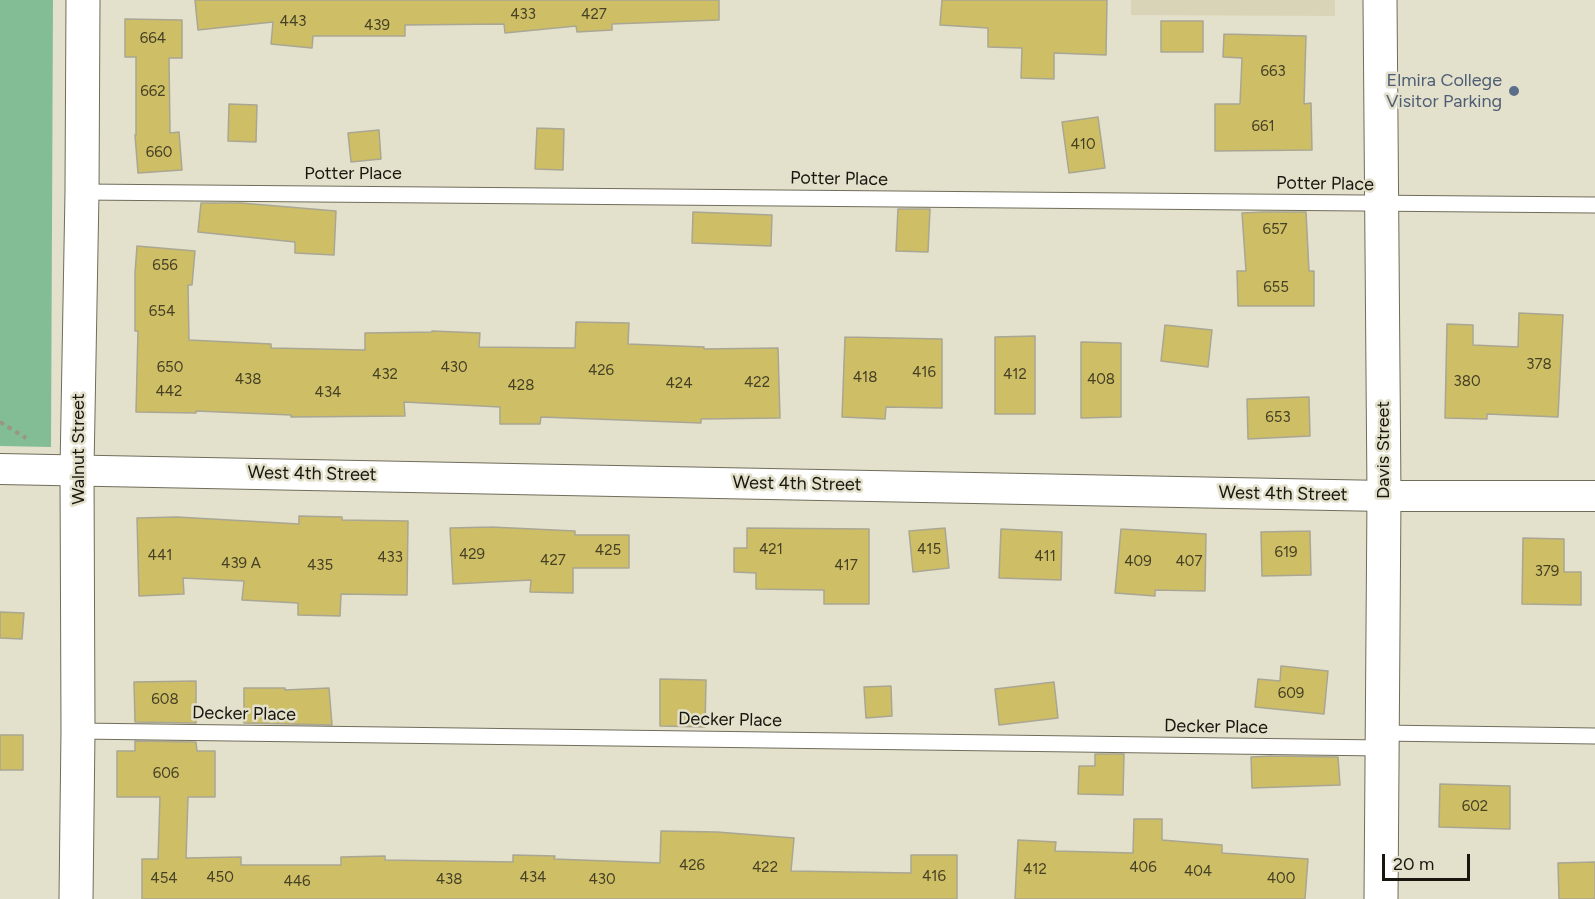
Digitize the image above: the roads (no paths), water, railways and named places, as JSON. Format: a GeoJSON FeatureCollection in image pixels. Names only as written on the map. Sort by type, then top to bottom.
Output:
{"type":"FeatureCollection","features":[{"type":"Feature","properties":{"kind":"street","name":"Walnut Street"},"geometry":{"type":"LineString","coordinates":[[76,899],[77,470],[83,0]]}},
{"type":"Feature","properties":{"kind":"street","name":"Davis Street"},"geometry":{"type":"LineString","coordinates":[[1380,0],[1384,496],[1381,899]]}},
{"type":"Feature","properties":{"kind":"street","name":"West 4th Street"},"geometry":{"type":"LineString","coordinates":[[0,469],[1384,496],[1595,496]]}},
{"type":"Feature","properties":{"kind":"lane","name":"Potter Place"},"geometry":{"type":"LineString","coordinates":[[82,192],[1595,205]]}},
{"type":"Feature","properties":{"kind":"lane","name":"Decker Place"},"geometry":{"type":"LineString","coordinates":[[78,731],[1382,741],[1595,735]]}},
{"type":"Feature","properties":{"kind":"place","name":"Elmira College Visitor Parking"},"geometry":{"type":"Point","coordinates":[1514,91]}}]}
